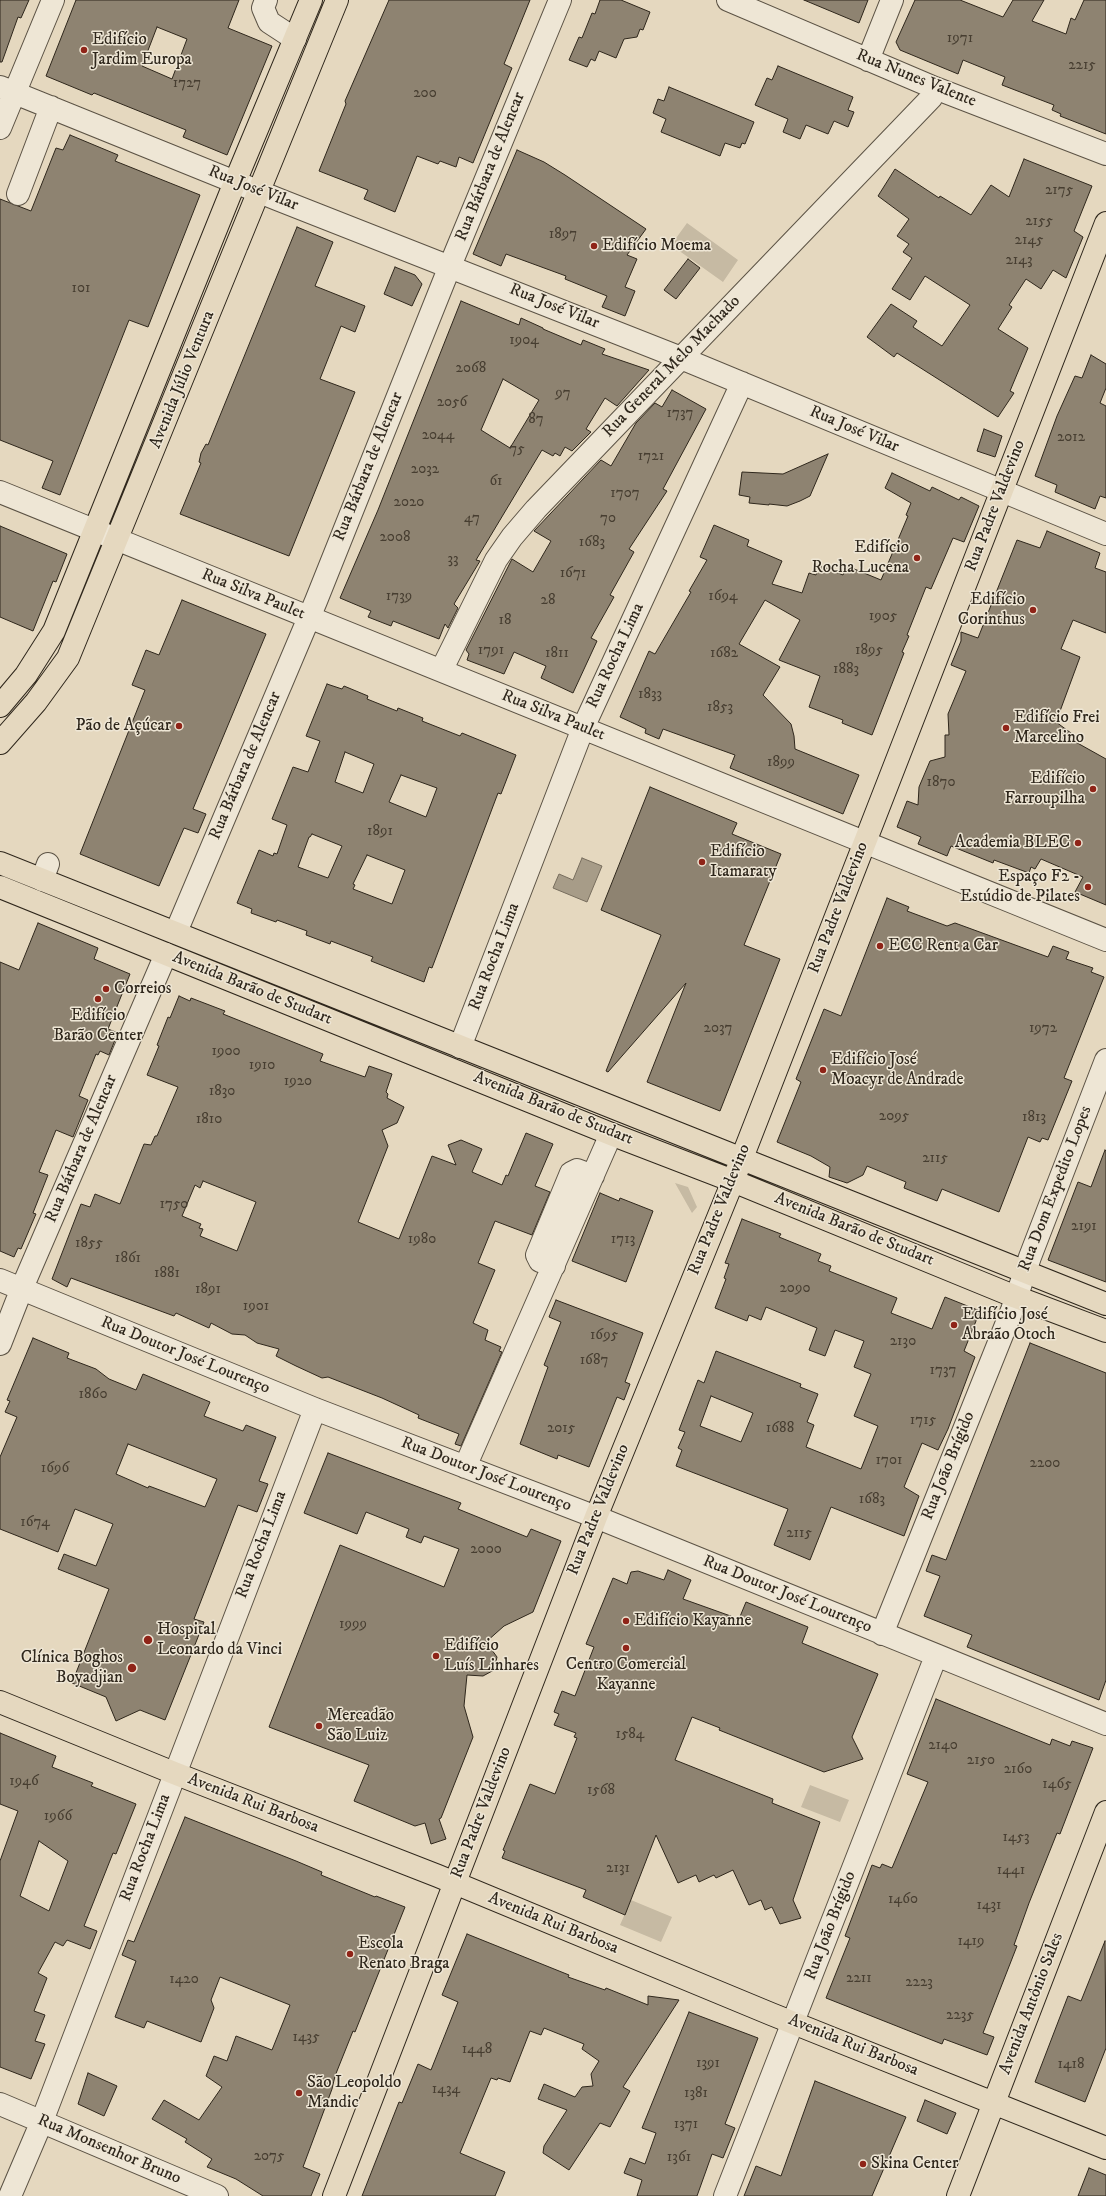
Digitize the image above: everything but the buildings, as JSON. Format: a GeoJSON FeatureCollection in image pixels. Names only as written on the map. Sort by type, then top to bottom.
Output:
{"type":"FeatureCollection","features":[{"type":"Feature","properties":{"kind":"main road","name":"Avenida Júlio Ventura"},"geometry":{"type":"LineString","coordinates":[[0,706],[26,675],[54,631],[235,182],[311,0]]}},
{"type":"Feature","properties":{"kind":"main road","name":"Avenida Júlio Ventura"},"geometry":{"type":"LineString","coordinates":[[0,743],[36,702],[68,658],[118,541],[337,0]]}},
{"type":"Feature","properties":{"kind":"main road","name":"Rua Padre Valdevino"},"geometry":{"type":"LineString","coordinates":[[334,2196],[596,1517],[733,1181],[1106,223]]}},
{"type":"Feature","properties":{"kind":"main road","name":"Avenida Barão de Studart"},"geometry":{"type":"LineString","coordinates":[[0,863],[45,872],[176,932],[1024,1273],[1106,1304]]}},
{"type":"Feature","properties":{"kind":"main road","name":"Avenida Barão de Studart"},"geometry":{"type":"LineString","coordinates":[[0,887],[611,1134],[733,1181],[1016,1297],[1106,1331]]}},
{"type":"Feature","properties":{"kind":"main road","name":"Avenida Rui Barbosa"},"geometry":{"type":"LineString","coordinates":[[0,1702],[174,1773],[455,1883],[794,2023],[995,2102],[1106,2148]]}},
{"type":"Feature","properties":{"kind":"main road","name":"Avenida Antônio Sales"},"geometry":{"type":"LineString","coordinates":[[958,2196],[1106,1812]]}},
{"type":"Feature","properties":{"kind":"street"},"geometry":{"type":"LineString","coordinates":[[0,128],[7,90],[53,0]]}},
{"type":"Feature","properties":{"kind":"street"},"geometry":{"type":"LineString","coordinates":[[266,0],[263,8],[269,22],[294,39]]}},
{"type":"Feature","properties":{"kind":"street","name":"Rua Bárbara de Alencar"},"geometry":{"type":"LineString","coordinates":[[176,932],[309,617],[450,266],[560,0]]}},
{"type":"Feature","properties":{"kind":"street","name":"Rua Nunes Valente"},"geometry":{"type":"LineString","coordinates":[[728,0],[935,88],[1106,154]]}},
{"type":"Feature","properties":{"kind":"street"},"geometry":{"type":"LineString","coordinates":[[868,60],[892,0]]}},
{"type":"Feature","properties":{"kind":"street","name":"Rua General Melo Machado"},"geometry":{"type":"LineString","coordinates":[[442,670],[496,560],[512,537],[681,358],[931,98],[935,88]]}},
{"type":"Feature","properties":{"kind":"street","name":"Rua José Vilar"},"geometry":{"type":"LineString","coordinates":[[7,90],[235,182],[681,358],[1106,534]]}},
{"type":"Feature","properties":{"kind":"street"},"geometry":{"type":"LineString","coordinates":[[18,194],[51,107]]}},
{"type":"Feature","properties":{"kind":"street","name":"Rua Rocha Lima"},"geometry":{"type":"LineString","coordinates":[[460,1047],[583,728],[742,383]]}},
{"type":"Feature","properties":{"kind":"street","name":"Rua Silva Paulet"},"geometry":{"type":"LineString","coordinates":[[0,492],[118,541],[865,841],[1106,940]]}},
{"type":"Feature","properties":{"kind":"street","name":"Rua Bárbara de Alencar"},"geometry":{"type":"LineString","coordinates":[[0,1344],[22,1288],[166,954]]}},
{"type":"Feature","properties":{"kind":"street","name":"Rua Dom Expedito Lopes"},"geometry":{"type":"LineString","coordinates":[[1016,1297],[1106,1060]]}},
{"type":"Feature","properties":{"kind":"street"},"geometry":{"type":"LineString","coordinates":[[465,1467],[554,1266],[540,1261],[537,1255],[571,1173],[577,1170],[593,1176],[611,1134]]}},
{"type":"Feature","properties":{"kind":"street","name":"Rua Doutor José Lourenço"},"geometry":{"type":"LineString","coordinates":[[0,1280],[315,1409],[596,1517],[1106,1724]]}},
{"type":"Feature","properties":{"kind":"street","name":"Rua João Brígido"},"geometry":{"type":"LineString","coordinates":[[882,1634],[1016,1297]]}},
{"type":"Feature","properties":{"kind":"street","name":"Rua Rocha Lima"},"geometry":{"type":"LineString","coordinates":[[10,2196],[42,2121],[174,1773],[315,1409]]}},
{"type":"Feature","properties":{"kind":"street","name":"Rua João Brígido"},"geometry":{"type":"LineString","coordinates":[[725,2196],[794,2023],[936,1656]]}},
{"type":"Feature","properties":{"kind":"street","name":"Rua Monsenhor Bruno"},"geometry":{"type":"LineString","coordinates":[[0,2104],[218,2196]]}},
{"type":"Feature","properties":{"kind":"shaded area"},"geometry":{"type":"Polygon","coordinates":[[[687,223],[738,260],[723,282],[671,245],[687,223]]]}},
{"type":"Feature","properties":{"kind":"shaded area"},"geometry":{"type":"Polygon","coordinates":[[[582,858],[602,866],[587,902],[553,888],[559,874],[573,880],[582,858]]]}},
{"type":"Feature","properties":{"kind":"shaded area"},"geometry":{"type":"Polygon","coordinates":[[[675,1183],[688,1187],[697,1207],[692,1213],[675,1183]]]}},
{"type":"Feature","properties":{"kind":"shaded area"},"geometry":{"type":"Polygon","coordinates":[[[810,1785],[849,1800],[840,1822],[801,1807],[810,1785]]]}},
{"type":"Feature","properties":{"kind":"shaded area"},"geometry":{"type":"Polygon","coordinates":[[[631,1900],[672,1917],[661,1942],[620,1925],[631,1900]]]}},
{"type":"Feature","properties":{"kind":"place","name":"Edifício Jardim Europa"},"geometry":{"type":"Point","coordinates":[84,50]}},
{"type":"Feature","properties":{"kind":"place","name":"Edifício Moema"},"geometry":{"type":"Point","coordinates":[594,246]}},
{"type":"Feature","properties":{"kind":"place","name":"Edifício Rocha Lucena"},"geometry":{"type":"Point","coordinates":[917,558]}},
{"type":"Feature","properties":{"kind":"place","name":"Edifício Corinthus"},"geometry":{"type":"Point","coordinates":[1033,610]}},
{"type":"Feature","properties":{"kind":"place","name":"Pão de Açúcar"},"geometry":{"type":"Point","coordinates":[179,726]}},
{"type":"Feature","properties":{"kind":"place","name":"Edifício Frei Marcelino"},"geometry":{"type":"Point","coordinates":[1006,728]}},
{"type":"Feature","properties":{"kind":"place","name":"Edifício Farroupilha"},"geometry":{"type":"Point","coordinates":[1093,789]}},
{"type":"Feature","properties":{"kind":"place","name":"Academia BLEC"},"geometry":{"type":"Point","coordinates":[1078,843]}},
{"type":"Feature","properties":{"kind":"place","name":"Edifício Itamaraty"},"geometry":{"type":"Point","coordinates":[702,862]}},
{"type":"Feature","properties":{"kind":"place","name":"Espaço F2 - Estúdio de Pilates"},"geometry":{"type":"Point","coordinates":[1088,887]}},
{"type":"Feature","properties":{"kind":"place","name":"ECC Rent a Car"},"geometry":{"type":"Point","coordinates":[880,946]}},
{"type":"Feature","properties":{"kind":"place","name":"Correios"},"geometry":{"type":"Point","coordinates":[106,989]}},
{"type":"Feature","properties":{"kind":"place","name":"Edifício Barão Center"},"geometry":{"type":"Point","coordinates":[98,999]}},
{"type":"Feature","properties":{"kind":"place","name":"Edifício José Moacyr de Andrade"},"geometry":{"type":"Point","coordinates":[823,1070]}},
{"type":"Feature","properties":{"kind":"place","name":"Edifício José Abraão Otoch"},"geometry":{"type":"Point","coordinates":[954,1325]}},
{"type":"Feature","properties":{"kind":"place","name":"Edifício Kayanne"},"geometry":{"type":"Point","coordinates":[626,1621]}},
{"type":"Feature","properties":{"kind":"place","name":"Hospital Leonardo da Vinci"},"geometry":{"type":"Point","coordinates":[148,1640]}},
{"type":"Feature","properties":{"kind":"place","name":"Centro Comercial Kayanne"},"geometry":{"type":"Point","coordinates":[626,1648]}},
{"type":"Feature","properties":{"kind":"place","name":"Edifício Luís Linhares"},"geometry":{"type":"Point","coordinates":[436,1656]}},
{"type":"Feature","properties":{"kind":"place","name":"Clínica Boghos Boyadjian"},"geometry":{"type":"Point","coordinates":[132,1668]}},
{"type":"Feature","properties":{"kind":"place","name":"Mercadão São Luiz"},"geometry":{"type":"Point","coordinates":[319,1726]}},
{"type":"Feature","properties":{"kind":"place","name":"Escola Renato Braga"},"geometry":{"type":"Point","coordinates":[350,1954]}},
{"type":"Feature","properties":{"kind":"place","name":"São Leopoldo Mandic"},"geometry":{"type":"Point","coordinates":[299,2093]}},
{"type":"Feature","properties":{"kind":"place","name":"Skina Center"},"geometry":{"type":"Point","coordinates":[863,2164]}}]}
